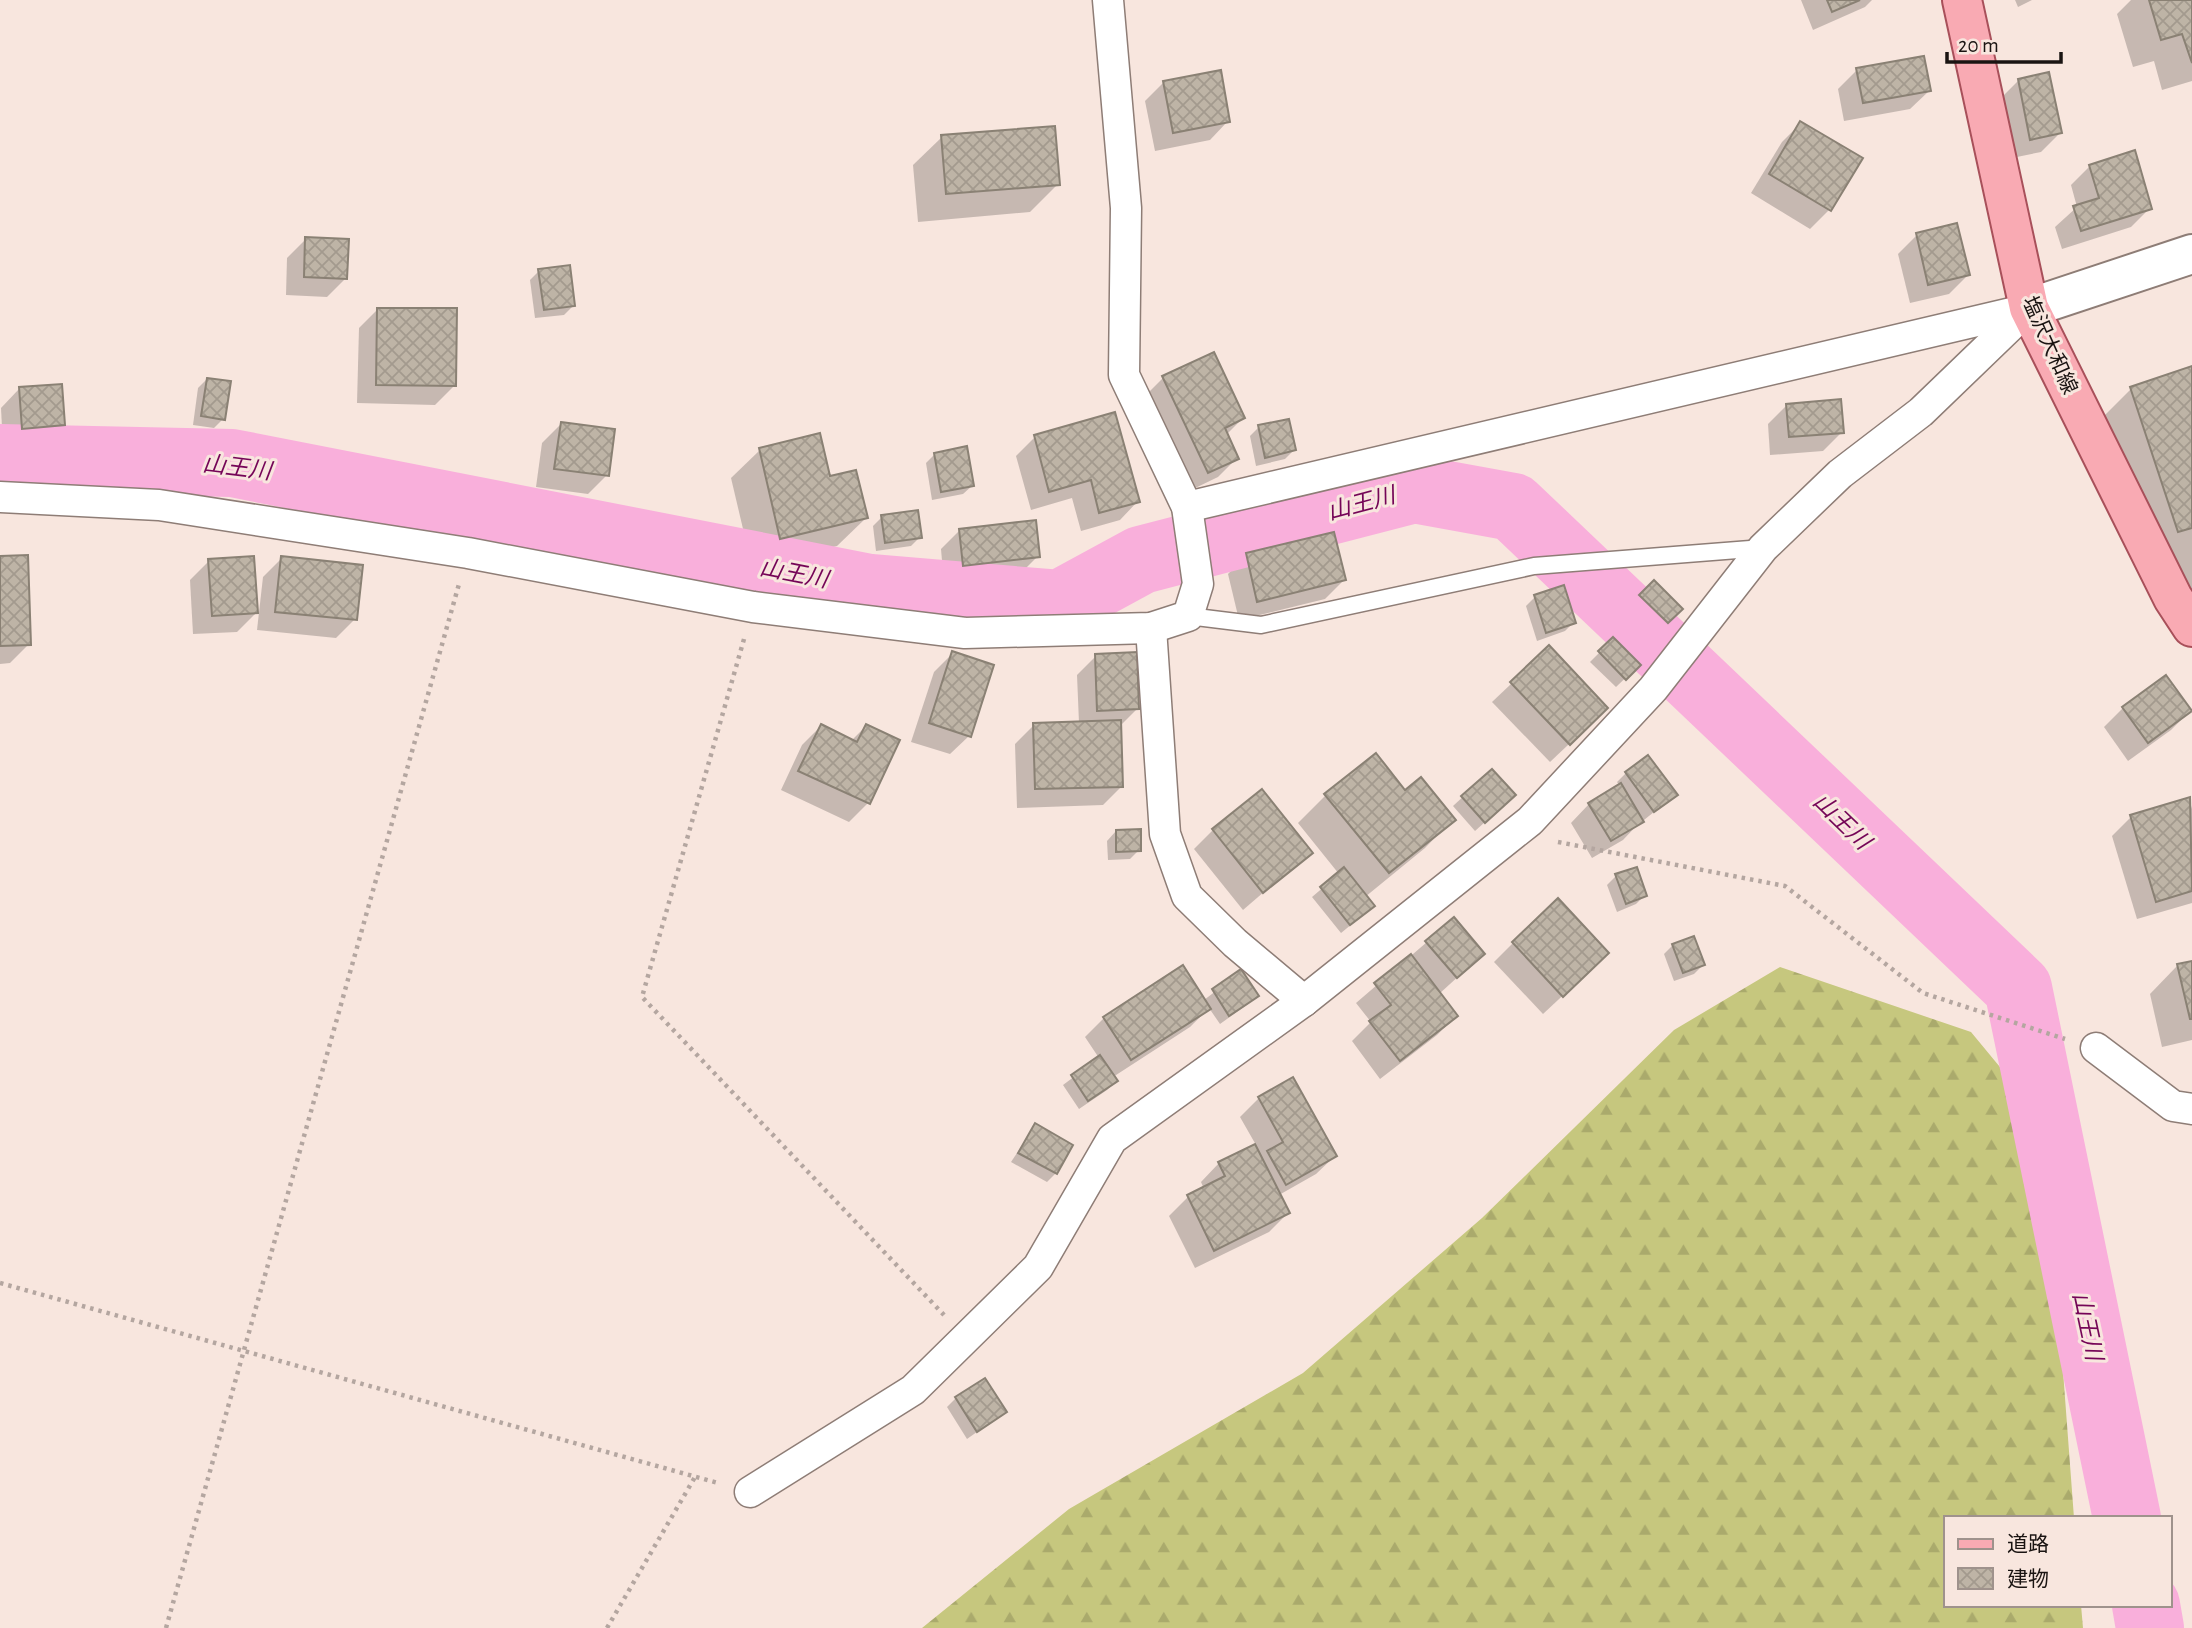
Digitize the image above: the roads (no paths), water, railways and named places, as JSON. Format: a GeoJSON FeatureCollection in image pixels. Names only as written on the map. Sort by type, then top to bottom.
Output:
{"type":"FeatureCollection","features":[{"type":"Feature","properties":{"kind":"main road","name":"塩沢大和線"},"geometry":{"type":"LineString","coordinates":[[1962,0],[2029,308],[2173,598],[2192,627]]}},
{"type":"Feature","properties":{"kind":"street"},"geometry":{"type":"LineString","coordinates":[[0,497],[159,505],[468,553],[753,607],[965,633],[1151,628],[1188,616],[1198,584],[1187,509],[1124,375],[1126,208],[1108,0]]}},
{"type":"Feature","properties":{"kind":"street"},"geometry":{"type":"LineString","coordinates":[[1187,509],[2029,308],[2192,254]]}},
{"type":"Feature","properties":{"kind":"street"},"geometry":{"type":"LineString","coordinates":[[750,1492],[913,1390],[1038,1268],[1112,1139],[1304,1001],[1530,821],[1653,689],[1763,548],[1840,474],[1921,412],[2029,308]]}},
{"type":"Feature","properties":{"kind":"street"},"geometry":{"type":"LineString","coordinates":[[1151,628],[1165,834],[1187,896],[1235,943],[1304,1001]]}},
{"type":"Feature","properties":{"kind":"street"},"geometry":{"type":"LineString","coordinates":[[2095,1048],[2174,1106],[2192,1109]]}},
{"type":"Feature","properties":{"kind":"lane"},"geometry":{"type":"LineString","coordinates":[[1188,616],[1261,625],[1534,566],[1763,548]]}},
{"type":"Feature","properties":{"kind":"waterway","name":"山王川"},"geometry":{"type":"LineString","coordinates":[[0,458],[232,463],[870,588],[1060,604],[1141,560],[1414,489],[1513,507],[2018,988],[2127,1516]]}},
{"type":"Feature","properties":{"kind":"waterway","name":"山王川"},"geometry":{"type":"LineString","coordinates":[[2146,1607],[2150,1628]]}}]}
